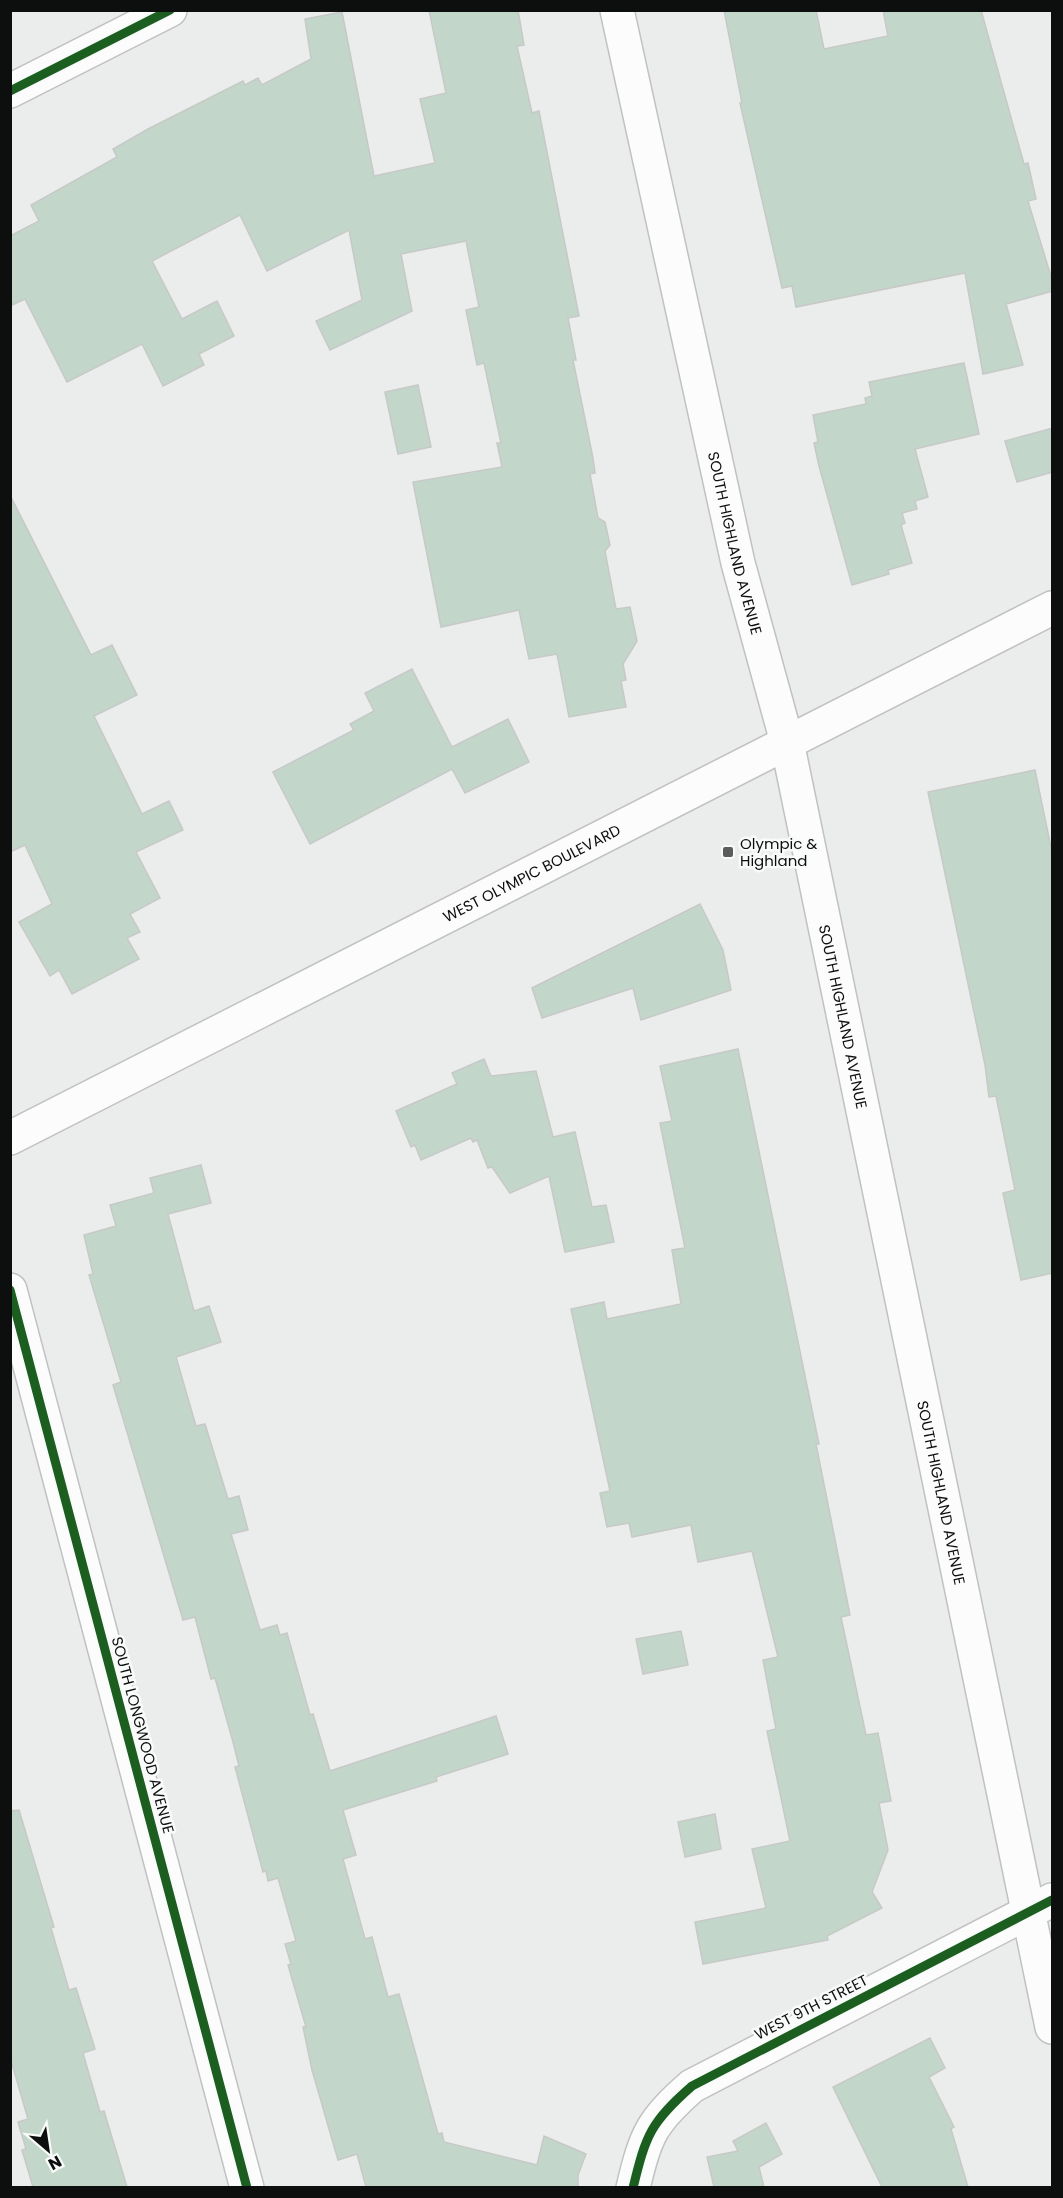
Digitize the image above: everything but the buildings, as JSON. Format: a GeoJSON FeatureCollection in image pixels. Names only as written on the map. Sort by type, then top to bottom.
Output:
{"type":"FeatureCollection","features":[{"type":"Feature","properties":{"kind":"main road"},"geometry":{"type":"LineString","coordinates":[[10,91],[170,10]]}},
{"type":"Feature","properties":{"kind":"main road","name":"SOUTH HIGHLAND AVENUE"},"geometry":{"type":"LineString","coordinates":[[617,10],[738,563],[787,742],[1041,1907],[1053,2027]]}},
{"type":"Feature","properties":{"kind":"main road","name":"WEST OLYMPIC BOULEVARD"},"geometry":{"type":"LineString","coordinates":[[10,1138],[1053,608]]}},
{"type":"Feature","properties":{"kind":"main road","name":"SOUTH LONGWOOD AVENUE"},"geometry":{"type":"LineString","coordinates":[[10,1290],[247,2187]]}},
{"type":"Feature","properties":{"kind":"main road","name":"WEST 9TH STREET"},"geometry":{"type":"LineString","coordinates":[[633,2187],[644,2144],[662,2112],[692,2086],[1041,1907]]}},
{"type":"Feature","properties":{"kind":"cycle path"},"geometry":{"type":"LineString","coordinates":[[10,91],[170,10]]}},
{"type":"Feature","properties":{"kind":"cycle path"},"geometry":{"type":"LineString","coordinates":[[10,1290],[247,2188]]}},
{"type":"Feature","properties":{"kind":"cycle path"},"geometry":{"type":"LineString","coordinates":[[633,2188],[642,2154],[652,2130],[667,2110],[692,2086],[1052,1900]]}},
{"type":"Feature","properties":{"kind":"place","name":"Olympic & Highland"},"geometry":{"type":"Point","coordinates":[728,852]}}]}
